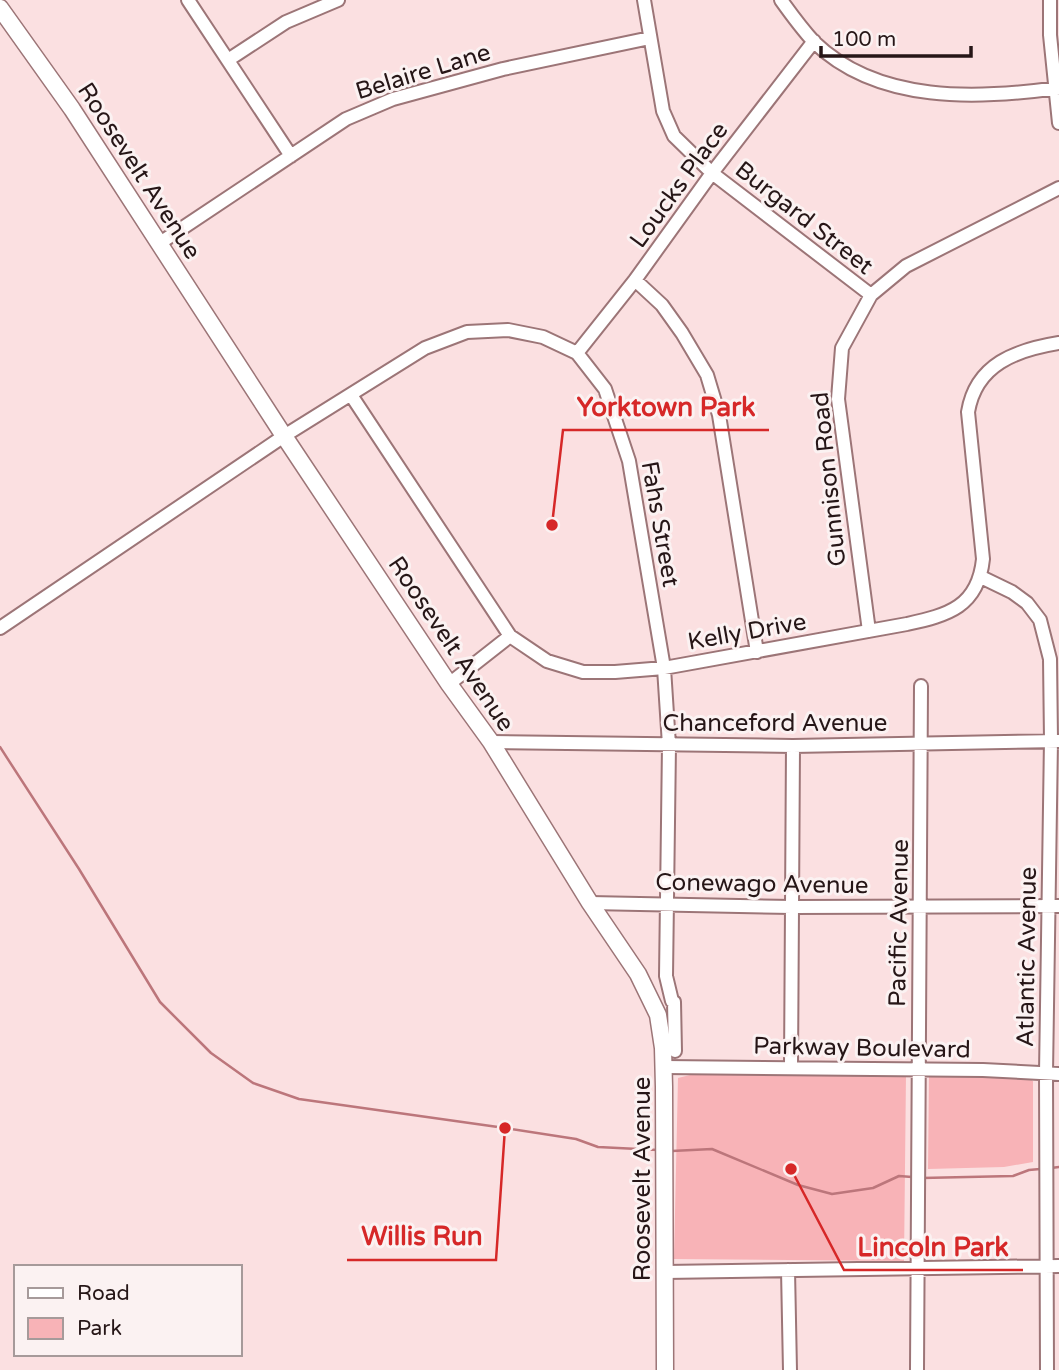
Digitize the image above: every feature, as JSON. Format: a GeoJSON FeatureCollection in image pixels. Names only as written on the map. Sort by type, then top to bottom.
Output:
{"type":"FeatureCollection","features":[{"type":"Feature","properties":{"kind":"main road","name":"Roosevelt Avenue"},"geometry":{"type":"LineString","coordinates":[[0,8],[72,109],[284,436],[449,684],[491,742],[590,903],[638,974],[658,1015],[664,1067],[665,1370]]}},
{"type":"Feature","properties":{"kind":"street"},"geometry":{"type":"LineString","coordinates":[[188,0],[291,156]]}},
{"type":"Feature","properties":{"kind":"street"},"geometry":{"type":"LineString","coordinates":[[228,60],[286,22],[338,0]]}},
{"type":"Feature","properties":{"kind":"street","name":"Burgard Street"},"geometry":{"type":"LineString","coordinates":[[644,0],[663,111],[674,135],[712,173],[871,295]]}},
{"type":"Feature","properties":{"kind":"street"},"geometry":{"type":"LineString","coordinates":[[780,0],[814,41],[843,64],[886,83],[930,93],[975,95],[1057,88]]}},
{"type":"Feature","properties":{"kind":"street"},"geometry":{"type":"LineString","coordinates":[[1050,0],[1049,35],[1059,123]]}},
{"type":"Feature","properties":{"kind":"street","name":"Belaire Lane"},"geometry":{"type":"LineString","coordinates":[[160,243],[346,119],[393,99],[503,69],[650,38]]}},
{"type":"Feature","properties":{"kind":"street","name":"Loucks Place"},"geometry":{"type":"LineString","coordinates":[[577,353],[814,41]]}},
{"type":"Feature","properties":{"kind":"street","name":"Gunnison Road"},"geometry":{"type":"LineString","coordinates":[[869,631],[838,399],[842,348],[871,295],[906,266],[1059,188]]}},
{"type":"Feature","properties":{"kind":"street"},"geometry":{"type":"LineString","coordinates":[[635,280],[662,305],[707,375],[719,415],[757,652]]}},
{"type":"Feature","properties":{"kind":"street","name":"Fahs Street"},"geometry":{"type":"LineString","coordinates":[[0,628],[284,436],[425,348],[467,332],[508,330],[543,337],[577,353],[605,389],[629,461],[664,668],[669,744],[666,976],[674,1002],[676,1051]]}},
{"type":"Feature","properties":{"kind":"street"},"geometry":{"type":"LineString","coordinates":[[981,577],[983,559],[968,412],[970,398],[985,375],[1000,361],[1020,352],[1059,344]]}},
{"type":"Feature","properties":{"kind":"street","name":"Kelly Drive"},"geometry":{"type":"LineString","coordinates":[[351,395],[510,636],[547,661],[583,672],[664,668],[931,618],[960,607],[981,577]]}},
{"type":"Feature","properties":{"kind":"street","name":"Atlantic Avenue"},"geometry":{"type":"LineString","coordinates":[[981,577],[1013,592],[1027,603],[1040,620],[1050,659],[1055,741],[1054,906],[1052,1073],[1046,1189],[1053,1266],[1046,1370]]}},
{"type":"Feature","properties":{"kind":"street"},"geometry":{"type":"LineString","coordinates":[[449,684],[510,636]]}},
{"type":"Feature","properties":{"kind":"street","name":"Pacific Avenue"},"geometry":{"type":"LineString","coordinates":[[917,1370],[921,686]]}},
{"type":"Feature","properties":{"kind":"street","name":"Chanceford Avenue"},"geometry":{"type":"LineString","coordinates":[[491,742],[793,746],[1055,741]]}},
{"type":"Feature","properties":{"kind":"street"},"geometry":{"type":"LineString","coordinates":[[791,1068],[793,746]]}},
{"type":"Feature","properties":{"kind":"street","name":"Conewago Avenue"},"geometry":{"type":"LineString","coordinates":[[590,903],[792,907],[1054,906]]}},
{"type":"Feature","properties":{"kind":"street","name":"Parkway Boulevard"},"geometry":{"type":"LineString","coordinates":[[664,1067],[1052,1073]]}},
{"type":"Feature","properties":{"kind":"street"},"geometry":{"type":"LineString","coordinates":[[665,1272],[1053,1266]]}},
{"type":"Feature","properties":{"kind":"street"},"geometry":{"type":"LineString","coordinates":[[788,1270],[790,1370]]}},
{"type":"Feature","properties":{"kind":"green space"},"geometry":{"type":"Polygon","coordinates":[[[694,1074],[906,1074],[904,1261],[674,1259],[678,1078],[694,1074]]]}},
{"type":"Feature","properties":{"kind":"green space"},"geometry":{"type":"Polygon","coordinates":[[[929,1076],[1024,1076],[1033,1081],[1033,1162],[1004,1167],[928,1169],[929,1076]]]}},
{"type":"Feature","properties":{"kind":"waterway"},"geometry":{"type":"LineString","coordinates":[[0,747],[160,1002],[211,1053],[253,1083],[299,1099],[576,1139],[598,1147],[658,1150]]}},
{"type":"Feature","properties":{"kind":"waterway"},"geometry":{"type":"LineString","coordinates":[[672,1151],[712,1149],[798,1185],[832,1194],[873,1188],[899,1176],[912,1177]]}},
{"type":"Feature","properties":{"kind":"waterway"},"geometry":{"type":"LineString","coordinates":[[1051,1168],[1059,1167]]}},
{"type":"Feature","properties":{"kind":"waterway"},"geometry":{"type":"LineString","coordinates":[[922,1178],[1013,1176],[1040,1169]]}},
{"type":"Feature","properties":{"kind":"place","name":"Yorktown Park"},"geometry":{"type":"Point","coordinates":[552,525]}},
{"type":"Feature","properties":{"kind":"place","name":"Willis Run"},"geometry":{"type":"Point","coordinates":[505,1128]}},
{"type":"Feature","properties":{"kind":"place","name":"Lincoln Park"},"geometry":{"type":"Point","coordinates":[791,1169]}}]}
